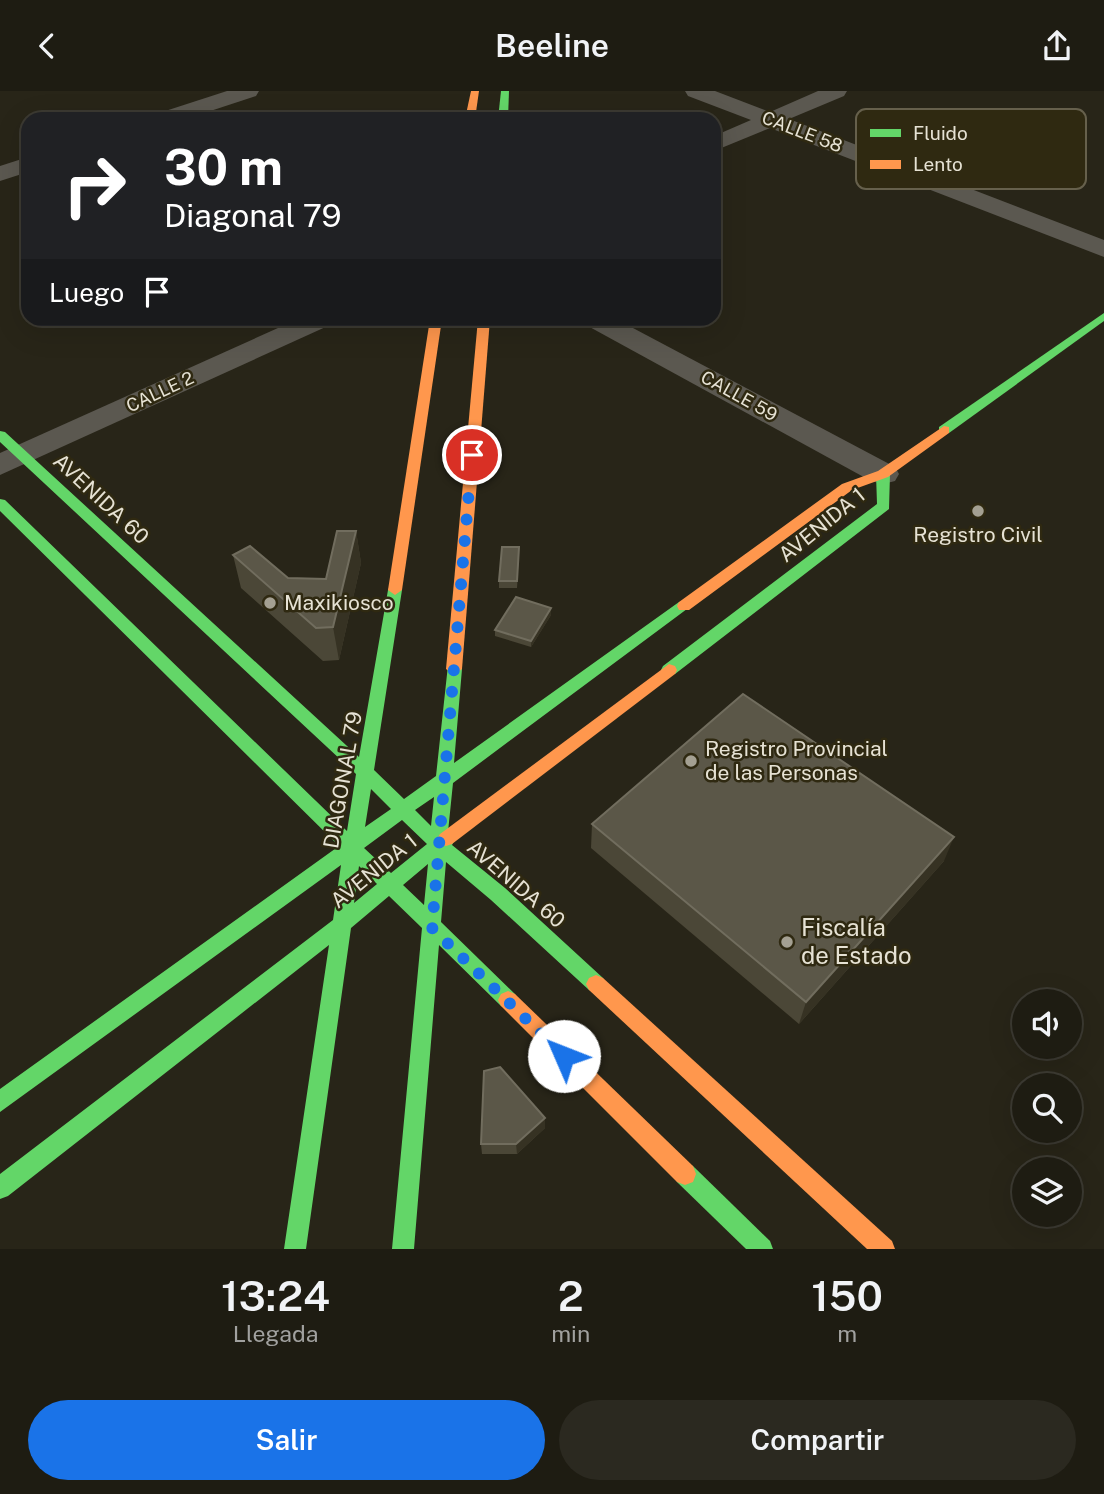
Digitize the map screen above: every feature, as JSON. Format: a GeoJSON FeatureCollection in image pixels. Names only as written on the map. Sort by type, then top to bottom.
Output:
{"type":"FeatureCollection","features":[{"type":"Feature","properties":{"kind":"main road"},"geometry":{"type":"LineString","coordinates":[[471,112],[475,91]]}},
{"type":"Feature","properties":{"kind":"main road"},"geometry":{"type":"LineString","coordinates":[[504,112],[505,91]]}},
{"type":"Feature","properties":{"kind":"main road","name":"AVENIDA 1"},"geometry":{"type":"LineString","coordinates":[[0,1102],[847,487],[883,474],[1104,316]]}},
{"type":"Feature","properties":{"kind":"main road","name":"DIAGONAL 79"},"geometry":{"type":"LineString","coordinates":[[295,1249],[353,847],[435,326]]}},
{"type":"Feature","properties":{"kind":"main road"},"geometry":{"type":"LineString","coordinates":[[403,1249],[483,326]]}},
{"type":"Feature","properties":{"kind":"main road","name":"AVENIDA 60"},"geometry":{"type":"LineString","coordinates":[[0,435],[11,460],[366,773],[439,845],[498,894],[884,1249]]}},
{"type":"Feature","properties":{"kind":"main road","name":"AVENIDA 1"},"geometry":{"type":"LineString","coordinates":[[0,1188],[343,923],[439,845],[884,506],[883,474]]}},
{"type":"Feature","properties":{"kind":"main road"},"geometry":{"type":"LineString","coordinates":[[0,503],[762,1249]]}},
{"type":"Feature","properties":{"kind":"street"},"geometry":{"type":"LineString","coordinates":[[176,91],[214,112]]}},
{"type":"Feature","properties":{"kind":"street"},"geometry":{"type":"LineString","coordinates":[[185,112],[248,91]]}},
{"type":"Feature","properties":{"kind":"street","name":"CALLE 58"},"geometry":{"type":"LineString","coordinates":[[696,91],[856,153]]}},
{"type":"Feature","properties":{"kind":"street"},"geometry":{"type":"LineString","coordinates":[[721,141],[836,91]]}},
{"type":"Feature","properties":{"kind":"street"},"geometry":{"type":"LineString","coordinates":[[0,174],[21,166]]}},
{"type":"Feature","properties":{"kind":"street","name":"CALLE 58"},"geometry":{"type":"LineString","coordinates":[[949,189],[1104,249]]}},
{"type":"Feature","properties":{"kind":"street","name":"CALLE 2"},"geometry":{"type":"LineString","coordinates":[[11,460],[305,326]]}},
{"type":"Feature","properties":{"kind":"street","name":"CALLE 59"},"geometry":{"type":"LineString","coordinates":[[609,326],[883,474]]}},
{"type":"Feature","properties":{"kind":"building"},"geometry":{"type":"Polygon","coordinates":[[[337,531],[356,531],[333,627],[316,628],[233,555],[250,546],[288,578],[326,579],[337,531]]]}},
{"type":"Feature","properties":{"kind":"building"},"geometry":{"type":"Polygon","coordinates":[[[502,547],[519,547],[517,581],[499,581],[502,547]]]}},
{"type":"Feature","properties":{"kind":"building"},"geometry":{"type":"Polygon","coordinates":[[[516,597],[551,608],[531,641],[495,630],[516,597]]]}},
{"type":"Feature","properties":{"kind":"building","name":"Fiscalía de Estado"},"geometry":{"type":"Polygon","coordinates":[[[743,694],[954,837],[806,1002],[592,824],[743,694]]]}},
{"type":"Feature","properties":{"kind":"building"},"geometry":{"type":"Polygon","coordinates":[[[500,1067],[545,1118],[516,1144],[481,1144],[484,1071],[500,1067]]]}},
{"type":"Feature","properties":{"kind":"traffic: fast"},"geometry":{"type":"LineString","coordinates":[[504,112],[505,91]]}},
{"type":"Feature","properties":{"kind":"traffic: fast"},"geometry":{"type":"LineString","coordinates":[[944,430],[1104,316]]}},
{"type":"Feature","properties":{"kind":"traffic: fast"},"geometry":{"type":"LineString","coordinates":[[0,435],[366,773],[439,845],[498,894],[596,984]]}},
{"type":"Feature","properties":{"kind":"traffic: fast"},"geometry":{"type":"LineString","coordinates":[[669,670],[884,506],[883,474]]}},
{"type":"Feature","properties":{"kind":"traffic: fast"},"geometry":{"type":"LineString","coordinates":[[0,503],[508,1000]]}},
{"type":"Feature","properties":{"kind":"traffic: fast"},"geometry":{"type":"LineString","coordinates":[[295,1249],[353,847],[395,590]]}},
{"type":"Feature","properties":{"kind":"traffic: fast"},"geometry":{"type":"LineString","coordinates":[[0,1102],[684,606]]}},
{"type":"Feature","properties":{"kind":"traffic: fast"},"geometry":{"type":"LineString","coordinates":[[403,1249],[454,669]]}},
{"type":"Feature","properties":{"kind":"traffic: fast"},"geometry":{"type":"LineString","coordinates":[[0,1188],[343,923],[446,839]]}},
{"type":"Feature","properties":{"kind":"traffic: fast"},"geometry":{"type":"LineString","coordinates":[[685,1174],[762,1249]]}},
{"type":"Feature","properties":{"kind":"traffic: slow"},"geometry":{"type":"LineString","coordinates":[[471,112],[475,91]]}},
{"type":"Feature","properties":{"kind":"traffic: slow"},"geometry":{"type":"LineString","coordinates":[[395,590],[435,326]]}},
{"type":"Feature","properties":{"kind":"traffic: slow"},"geometry":{"type":"LineString","coordinates":[[454,669],[483,326]]}},
{"type":"Feature","properties":{"kind":"traffic: slow"},"geometry":{"type":"LineString","coordinates":[[684,606],[847,487],[883,474],[944,430]]}},
{"type":"Feature","properties":{"kind":"traffic: slow"},"geometry":{"type":"LineString","coordinates":[[446,839],[669,670]]}},
{"type":"Feature","properties":{"kind":"traffic: slow"},"geometry":{"type":"LineString","coordinates":[[596,984],[884,1249]]}},
{"type":"Feature","properties":{"kind":"traffic: slow"},"geometry":{"type":"LineString","coordinates":[[508,1000],[685,1174]]}},
{"type":"Feature","properties":{"kind":"place","name":"Registro Civil"},"geometry":{"type":"Point","coordinates":[978,511]}},
{"type":"Feature","properties":{"kind":"place","name":"Maxikiosco"},"geometry":{"type":"Point","coordinates":[270,603]}},
{"type":"Feature","properties":{"kind":"place","name":"Registro Provincial de las Personas"},"geometry":{"type":"Point","coordinates":[691,761]}},
{"type":"Feature","properties":{"kind":"place","name":"Fiscalía de Estado"},"geometry":{"type":"Point","coordinates":[787,942]}},
{"type":"Feature","properties":{"kind":"route"},"geometry":{"type":"LineString","coordinates":[[472,455],[432,928],[564,1056]]}}]}
